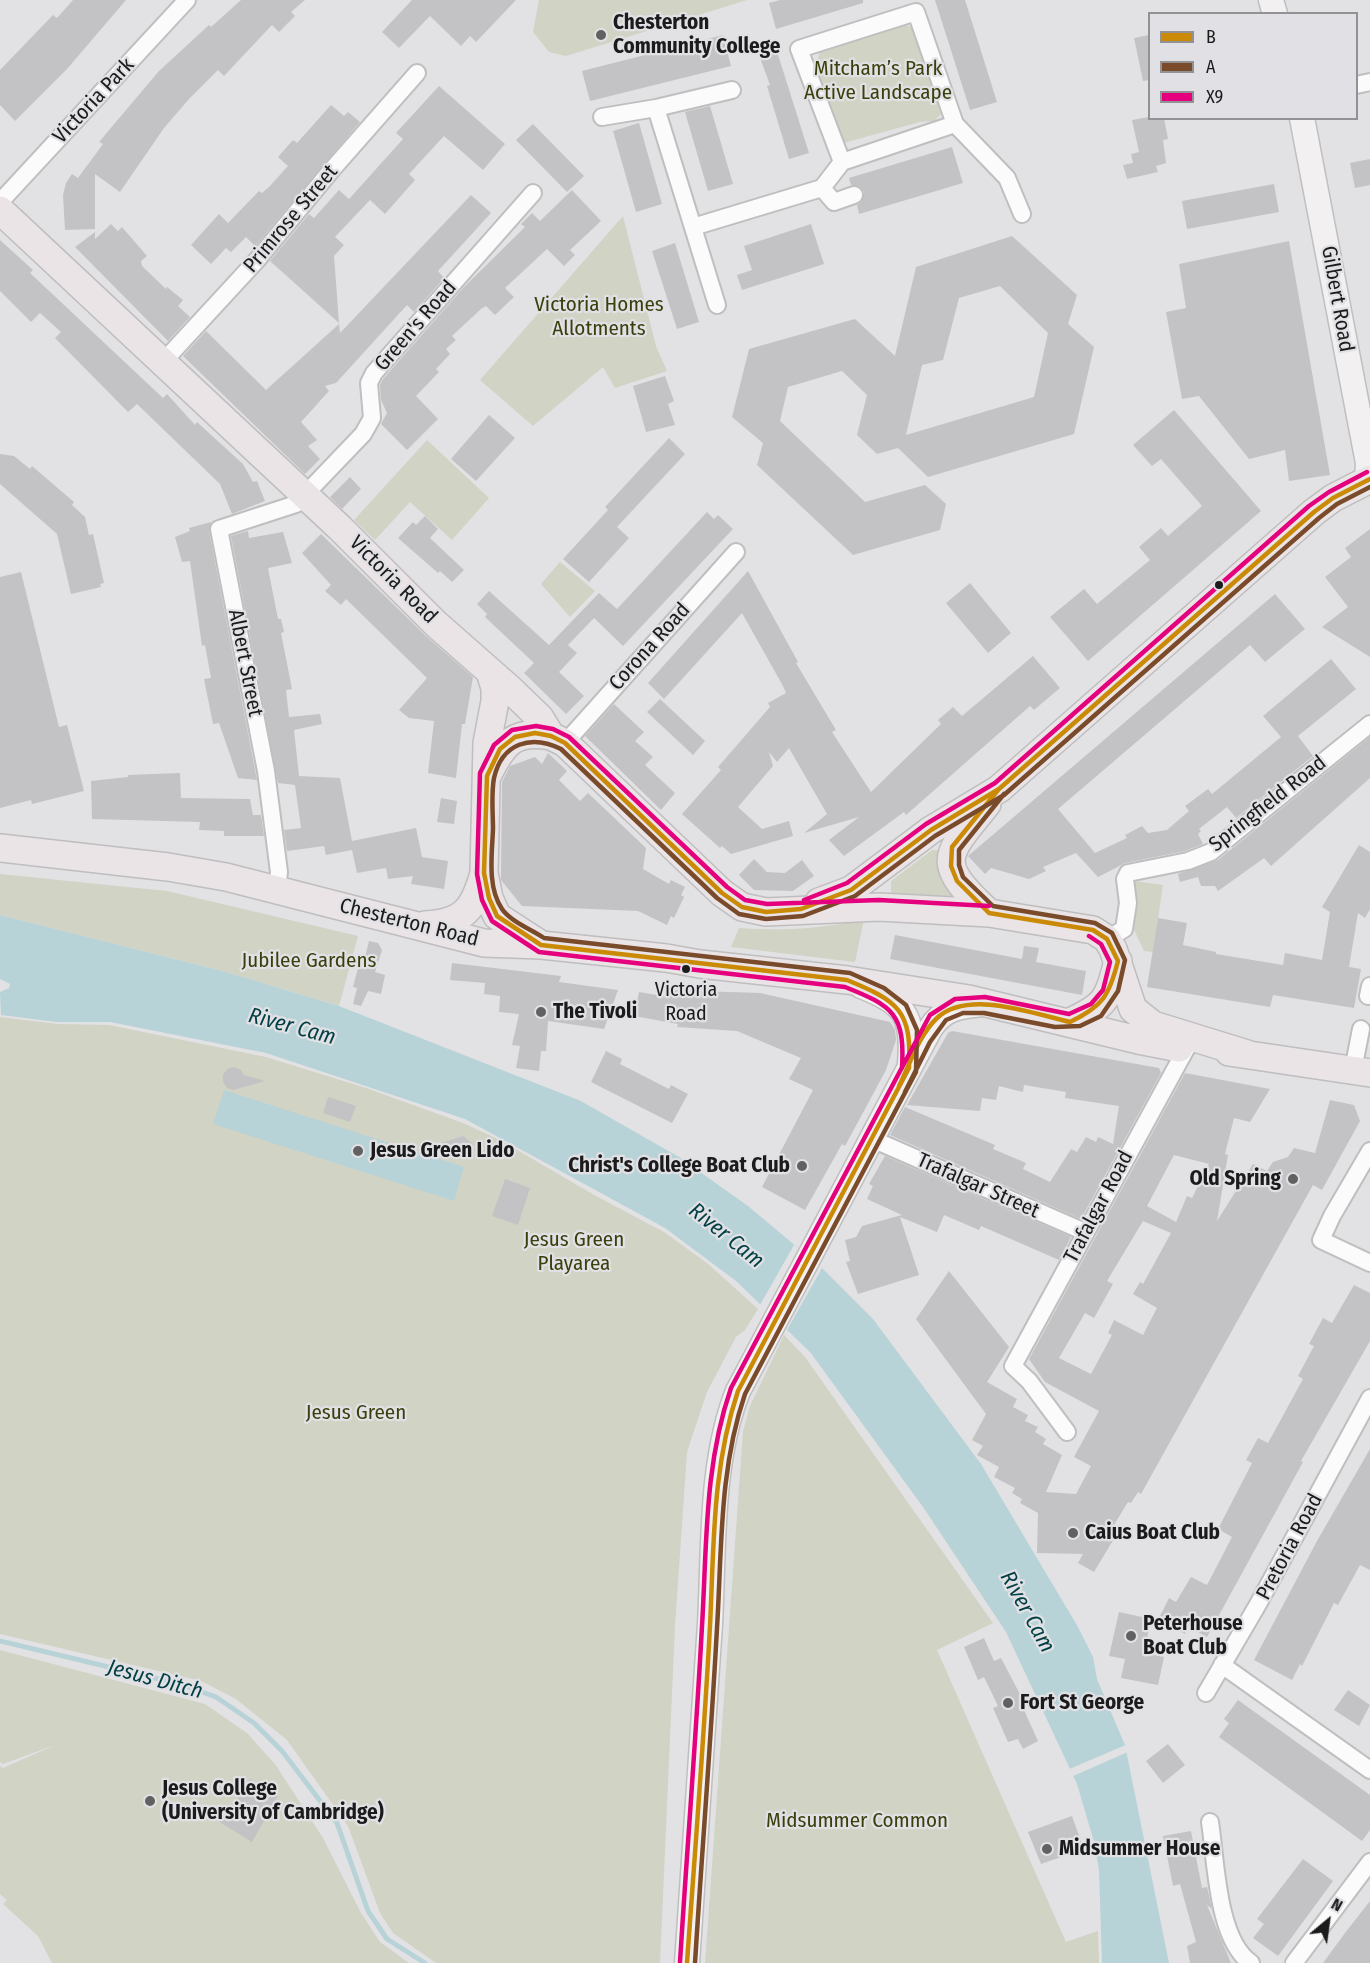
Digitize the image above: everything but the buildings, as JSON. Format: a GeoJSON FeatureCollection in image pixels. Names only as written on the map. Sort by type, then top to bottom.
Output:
{"type":"FeatureCollection","features":[{"type":"Feature","properties":{"kind":"main road","name":"Victoria Road"},"geometry":{"type":"LineString","coordinates":[[0,210],[304,495],[436,624],[540,718],[558,739],[722,893],[742,907],[766,912],[801,909]]}},
{"type":"Feature","properties":{"kind":"main road"},"geometry":{"type":"LineString","coordinates":[[989,913],[957,881],[951,866],[952,847],[999,789],[1314,512],[1333,498],[1368,480]]}},
{"type":"Feature","properties":{"kind":"main road"},"geometry":{"type":"LineString","coordinates":[[412,926],[447,924],[464,914],[476,899],[483,873],[487,743],[495,701],[495,688],[490,672]]}},
{"type":"Feature","properties":{"kind":"main road"},"geometry":{"type":"LineString","coordinates":[[487,776],[500,749],[515,737],[535,733],[558,739]]}},
{"type":"Feature","properties":{"kind":"main road"},"geometry":{"type":"LineString","coordinates":[[801,909],[851,890],[931,830],[999,789]]}},
{"type":"Feature","properties":{"kind":"main road","name":"Chesterton Road"},"geometry":{"type":"LineString","coordinates":[[0,848],[168,867],[277,890],[484,943],[541,945],[847,980],[969,999],[1138,1040],[1186,1049],[1247,1054]]}},
{"type":"Feature","properties":{"kind":"main road"},"geometry":{"type":"LineString","coordinates":[[483,873],[497,916],[541,945]]}},
{"type":"Feature","properties":{"kind":"main road"},"geometry":{"type":"LineString","coordinates":[[801,909],[879,907],[989,913],[1093,930],[1112,950],[1133,1009],[1153,1025],[1247,1054],[1362,1072]]}},
{"type":"Feature","properties":{"kind":"main road"},"geometry":{"type":"LineString","coordinates":[[1070,1022],[1096,1010],[1110,993],[1112,950]]}},
{"type":"Feature","properties":{"kind":"street","name":"Victoria Park"},"geometry":{"type":"LineString","coordinates":[[0,202],[187,0]]}},
{"type":"Feature","properties":{"kind":"street"},"geometry":{"type":"LineString","coordinates":[[842,162],[799,49],[915,12],[955,124],[1007,178],[1022,214]]}},
{"type":"Feature","properties":{"kind":"street","name":"Primrose Street"},"geometry":{"type":"LineString","coordinates":[[162,363],[258,260],[329,173],[417,73]]}},
{"type":"Feature","properties":{"kind":"street"},"geometry":{"type":"LineString","coordinates":[[602,117],[656,108],[732,90]]}},
{"type":"Feature","properties":{"kind":"street"},"geometry":{"type":"LineString","coordinates":[[656,108],[717,306]]}},
{"type":"Feature","properties":{"kind":"street","name":"Gilbert Road"},"geometry":{"type":"LineString","coordinates":[[1302,120],[1368,464],[1368,480]]}},
{"type":"Feature","properties":{"kind":"street"},"geometry":{"type":"LineString","coordinates":[[693,227],[822,188],[842,162],[955,124]]}},
{"type":"Feature","properties":{"kind":"street"},"geometry":{"type":"LineString","coordinates":[[822,188],[834,202],[854,195]]}},
{"type":"Feature","properties":{"kind":"street","name":"Green's Road"},"geometry":{"type":"LineString","coordinates":[[304,495],[363,435],[372,418],[369,383],[374,373],[533,193]]}},
{"type":"Feature","properties":{"kind":"street","name":"Albert Street"},"geometry":{"type":"LineString","coordinates":[[277,890],[279,872],[266,771],[219,529],[282,510],[296,504],[304,495]]}},
{"type":"Feature","properties":{"kind":"street","name":"Corona Road"},"geometry":{"type":"LineString","coordinates":[[558,739],[736,552]]}},
{"type":"Feature","properties":{"kind":"street","name":"Springfield Road"},"geometry":{"type":"LineString","coordinates":[[1112,950],[1124,929],[1128,903],[1125,879],[1128,873],[1188,861],[1210,852],[1370,724]]}},
{"type":"Feature","properties":{"kind":"street"},"geometry":{"type":"LineString","coordinates":[[847,980],[879,993],[902,1009],[909,1018],[912,1038],[909,1068]]}},
{"type":"Feature","properties":{"kind":"street"},"geometry":{"type":"LineString","coordinates":[[687,1963],[722,1443],[726,1421],[738,1391],[936,1020],[958,1006],[985,1004]]}},
{"type":"Feature","properties":{"kind":"street"},"geometry":{"type":"LineString","coordinates":[[1361,1029],[1362,1072]]}},
{"type":"Feature","properties":{"kind":"street","name":"Trafalgar Road"},"geometry":{"type":"LineString","coordinates":[[1067,1432],[1029,1381],[1013,1366],[1186,1049]]}},
{"type":"Feature","properties":{"kind":"street","name":"Trafalgar Street"},"geometry":{"type":"LineString","coordinates":[[872,1139],[1085,1232]]}},
{"type":"Feature","properties":{"kind":"street"},"geometry":{"type":"LineString","coordinates":[[1370,1151],[1332,1215],[1321,1240],[1339,1251],[1370,1263]]}},
{"type":"Feature","properties":{"kind":"street","name":"Pretoria Road"},"geometry":{"type":"LineString","coordinates":[[1206,1693],[1257,1606],[1370,1398]]}},
{"type":"Feature","properties":{"kind":"street"},"geometry":{"type":"LineString","coordinates":[[1222,1665],[1370,1770]]}},
{"type":"Feature","properties":{"kind":"street"},"geometry":{"type":"LineString","coordinates":[[1210,1822],[1226,1928],[1243,1957],[1251,1963]]}},
{"type":"Feature","properties":{"kind":"street"},"geometry":{"type":"LineString","coordinates":[[1294,1963],[1370,1862]]}},
{"type":"Feature","properties":{"kind":"green space","name":"Chesterton Community College"},"geometry":{"type":"Polygon","coordinates":[[[539,0],[747,0],[566,56],[549,52],[533,32],[539,0]]]}},
{"type":"Feature","properties":{"kind":"green space","name":"Mitcham’s Park Active Landscape"},"geometry":{"type":"Polygon","coordinates":[[[902,23],[917,30],[942,113],[934,121],[920,122],[840,144],[816,66],[821,47],[902,23]]]}},
{"type":"Feature","properties":{"kind":"green space","name":"Victoria Homes Allotments"},"geometry":{"type":"Polygon","coordinates":[[[623,216],[656,346],[667,371],[615,388],[603,367],[533,426],[480,380],[623,216]]]}},
{"type":"Feature","properties":{"kind":"green space"},"geometry":{"type":"Polygon","coordinates":[[[427,440],[489,498],[452,540],[410,502],[375,540],[354,520],[427,440]]]}},
{"type":"Feature","properties":{"kind":"green space"},"geometry":{"type":"Polygon","coordinates":[[[560,562],[595,591],[570,617],[541,584],[560,562]]]}},
{"type":"Feature","properties":{"kind":"green space"},"geometry":{"type":"Polygon","coordinates":[[[932,850],[941,850],[955,898],[891,895],[891,881],[932,850]]]}},
{"type":"Feature","properties":{"kind":"green space","name":"Jubilee Gardens"},"geometry":{"type":"Polygon","coordinates":[[[0,874],[167,891],[358,936],[339,1006],[226,972],[0,915],[0,874]]]}},
{"type":"Feature","properties":{"kind":"green space"},"geometry":{"type":"Polygon","coordinates":[[[1133,881],[1163,885],[1153,952],[1144,951],[1128,917],[1133,881]]]}},
{"type":"Feature","properties":{"kind":"green space"},"geometry":{"type":"Polygon","coordinates":[[[864,919],[855,962],[731,947],[739,928],[802,928],[864,919]]]}},
{"type":"Feature","properties":{"kind":"green space","name":"Jesus Green"},"geometry":{"type":"Polygon","coordinates":[[[0,1017],[58,1024],[109,1025],[266,1057],[366,1088],[463,1123],[500,1140],[596,1196],[664,1232],[707,1263],[758,1309],[745,1330],[736,1337],[707,1392],[687,1452],[675,1626],[660,1963],[436,1963],[393,1933],[380,1913],[348,1826],[287,1740],[236,1699],[201,1681],[0,1634],[0,1017]]]}},
{"type":"Feature","properties":{"kind":"green space","name":"Midsummer Common"},"geometry":{"type":"Polygon","coordinates":[[[784,1335],[805,1357],[993,1623],[937,1650],[1066,1942],[1098,1931],[1099,1963],[705,1963],[743,1431],[750,1406],[784,1335]]]}},
{"type":"Feature","properties":{"kind":"green space","name":"Jesus College (University of Cambridge)"},"geometry":{"type":"Polygon","coordinates":[[[0,1650],[205,1704],[247,1733],[275,1764],[323,1838],[361,1913],[380,1942],[409,1963],[52,1963],[38,1936],[3,1904],[7,1900],[0,1894],[0,1766],[3,1768],[55,1745],[3,1764],[0,1762],[0,1650]]]}},
{"type":"Feature","properties":{"kind":"water","name":"River Cam"},"geometry":{"type":"Polygon","coordinates":[[[0,915],[226,972],[339,1006],[581,1101],[679,1157],[748,1206],[822,1268],[873,1319],[981,1464],[1078,1627],[1093,1657],[1097,1679],[1125,1745],[1169,1963],[1102,1963],[1099,1870],[1094,1842],[1077,1784],[1006,1632],[923,1507],[810,1352],[736,1281],[665,1228],[465,1119],[266,1053],[110,1022],[56,1022],[1,1015],[0,992],[9,988],[10,984],[0,979],[0,915]]]}},
{"type":"Feature","properties":{"kind":"water","name":"Jesus Green Lido"},"geometry":{"type":"Polygon","coordinates":[[[224,1090],[464,1167],[454,1201],[213,1124],[224,1090]]]}},
{"type":"Feature","properties":{"kind":"pier"},"geometry":{"type":"Polygon","coordinates":[[[794,1245],[822,1268],[787,1330],[760,1305],[794,1245]]]}},
{"type":"Feature","properties":{"kind":"pier"},"geometry":{"type":"Polygon","coordinates":[[[1128,1744],[1130,1751],[1071,1777],[1067,1770],[1128,1744]]]}},
{"type":"Feature","properties":{"kind":"waterway","name":"Jesus Ditch"},"geometry":{"type":"LineString","coordinates":[[0,1641],[180,1684],[216,1697],[254,1723],[282,1751],[337,1823],[368,1911],[387,1939],[425,1963]]}},
{"type":"Feature","properties":{"kind":"transit line","name":"X9"},"geometry":{"type":"LineString","coordinates":[[804,900],[847,883],[926,824],[995,783],[1309,506],[1329,492],[1367,472]]}},
{"type":"Feature","properties":{"kind":"transit line","name":"B"},"geometry":{"type":"LineString","coordinates":[[687,1963],[705,1710],[716,1507],[729,1420],[738,1391],[909,1068],[908,1033],[904,1020],[890,1002],[879,994],[847,980],[541,945],[497,916],[489,898],[484,873],[487,776],[500,749],[515,737],[535,733],[551,736],[565,743],[722,893],[742,907],[766,912],[801,909],[851,890],[931,830],[999,789],[1314,512],[1333,498],[1370,479]]}},
{"type":"Feature","properties":{"kind":"transit line","name":"A"},"geometry":{"type":"LineString","coordinates":[[695,1963],[715,1670],[723,1510],[730,1451],[745,1394],[916,1072],[917,1030],[906,1005],[884,988],[850,973],[544,938],[516,921],[502,909],[492,881],[493,790],[498,766],[511,749],[529,742],[539,742],[561,749],[717,898],[739,914],[766,919],[803,916],[855,896],[935,836],[1004,795],[1319,518],[1337,504],[1370,487]]}},
{"type":"Feature","properties":{"kind":"transit line","name":"X9"},"geometry":{"type":"LineString","coordinates":[[902,1068],[901,1035],[893,1014],[875,1000],[845,987],[539,952],[492,921],[482,900],[477,874],[480,773],[494,745],[512,730],[536,726],[553,729],[569,737],[727,887],[745,900],[767,904],[879,900],[989,906]]}},
{"type":"Feature","properties":{"kind":"transit line","name":"B"},"geometry":{"type":"LineString","coordinates":[[998,790],[952,847],[951,866],[957,881],[989,913],[1093,930],[1107,939],[1118,961],[1108,991],[1090,1011],[1070,1022]]}},
{"type":"Feature","properties":{"kind":"transit line","name":"A"},"geometry":{"type":"LineString","coordinates":[[905,1092],[930,1042],[946,1020],[963,1013],[984,1013],[1055,1027],[1080,1026],[1101,1016],[1118,991],[1125,960],[1112,933],[1095,923],[993,906],[963,877],[959,865],[959,850],[1004,794]]}},
{"type":"Feature","properties":{"kind":"transit line","name":"X9"},"geometry":{"type":"LineString","coordinates":[[680,1962],[700,1668],[708,1506],[716,1447],[731,1388],[930,1015],[955,999],[985,997],[1069,1014],[1091,1004],[1103,990],[1110,962],[1101,944],[1089,936]]}},
{"type":"Feature","properties":{"kind":"transit line","name":"B"},"geometry":{"type":"LineString","coordinates":[[899,1086],[925,1033],[937,1018],[950,1010],[966,1005],[984,1004],[1070,1022]]}},
{"type":"Feature","properties":{"kind":"place","name":"Chesterton Community College"},"geometry":{"type":"Point","coordinates":[601,35]}},
{"type":"Feature","properties":{"kind":"place","name":"Victoria Road"},"geometry":{"type":"Point","coordinates":[686,969]}},
{"type":"Feature","properties":{"kind":"place","name":"The Tivoli"},"geometry":{"type":"Point","coordinates":[541,1012]}},
{"type":"Feature","properties":{"kind":"place","name":"Jesus Green Lido"},"geometry":{"type":"Point","coordinates":[358,1151]}},
{"type":"Feature","properties":{"kind":"place","name":"Christ's College Boat Club"},"geometry":{"type":"Point","coordinates":[802,1166]}},
{"type":"Feature","properties":{"kind":"place","name":"Old Spring"},"geometry":{"type":"Point","coordinates":[1293,1179]}},
{"type":"Feature","properties":{"kind":"place","name":"Caius Boat Club"},"geometry":{"type":"Point","coordinates":[1073,1533]}},
{"type":"Feature","properties":{"kind":"place","name":"Peterhouse Boat Club"},"geometry":{"type":"Point","coordinates":[1131,1636]}},
{"type":"Feature","properties":{"kind":"place","name":"Fort St George"},"geometry":{"type":"Point","coordinates":[1008,1703]}},
{"type":"Feature","properties":{"kind":"place","name":"Jesus College (University of Cambridge)"},"geometry":{"type":"Point","coordinates":[150,1801]}},
{"type":"Feature","properties":{"kind":"place","name":"Midsummer House"},"geometry":{"type":"Point","coordinates":[1047,1849]}},
{"type":"Feature","properties":{"kind":"park label","name":"Jesus Green Playarea"},"geometry":{"type":"Point","coordinates":[574,1252]}}]}
